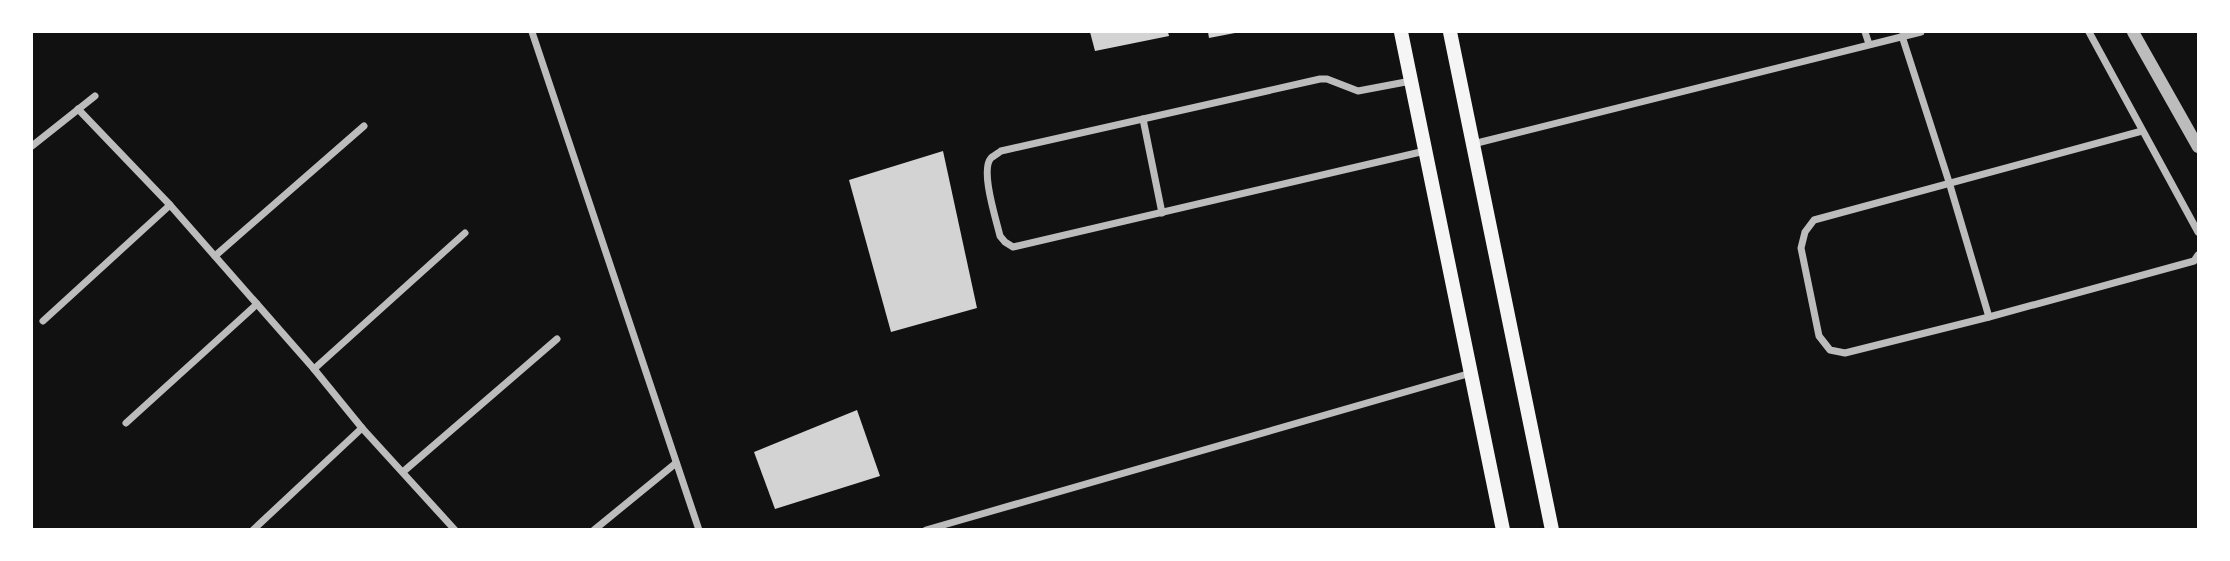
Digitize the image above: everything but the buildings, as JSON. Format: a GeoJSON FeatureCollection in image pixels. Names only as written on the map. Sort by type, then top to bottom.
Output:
{"type":"FeatureCollection","features":[{"type":"Feature","properties":{"kind":"main road"},"geometry":{"type":"LineString","coordinates":[[1401,32],[1503,530]]}},
{"type":"Feature","properties":{"kind":"main road"},"geometry":{"type":"LineString","coordinates":[[1450,32],[1552,530]]}},
{"type":"Feature","properties":{"kind":"street"},"geometry":{"type":"LineString","coordinates":[[532,32],[699,530]]}},
{"type":"Feature","properties":{"kind":"street"},"geometry":{"type":"LineString","coordinates":[[1865,32],[1869,44]]}},
{"type":"Feature","properties":{"kind":"street"},"geometry":{"type":"LineString","coordinates":[[1473,144],[1921,32]]}},
{"type":"Feature","properties":{"kind":"street"},"geometry":{"type":"LineString","coordinates":[[2089,32],[2199,232]]}},
{"type":"Feature","properties":{"kind":"street"},"geometry":{"type":"LineString","coordinates":[[2133,32],[2199,147]]}},
{"type":"Feature","properties":{"kind":"street"},"geometry":{"type":"LineString","coordinates":[[1902,36],[1989,317]]}},
{"type":"Feature","properties":{"kind":"street"},"geometry":{"type":"LineString","coordinates":[[1411,81],[1358,91],[1327,79],[1320,79],[1000,151],[991,157],[987,166],[987,177],[1000,236],[1005,243],[1013,247],[1425,151]]}},
{"type":"Feature","properties":{"kind":"street"},"geometry":{"type":"LineString","coordinates":[[32,146],[95,96]]}},
{"type":"Feature","properties":{"kind":"street"},"geometry":{"type":"LineString","coordinates":[[78,109],[170,205],[451,528]]}},
{"type":"Feature","properties":{"kind":"street"},"geometry":{"type":"LineString","coordinates":[[1143,120],[1162,213]]}},
{"type":"Feature","properties":{"kind":"street"},"geometry":{"type":"LineString","coordinates":[[215,256],[363,126]]}},
{"type":"Feature","properties":{"kind":"street"},"geometry":{"type":"LineString","coordinates":[[2142,131],[1814,220],[1805,232],[1801,248],[1819,336],[1830,350],[1844,353],[2194,261],[2199,255]]}},
{"type":"Feature","properties":{"kind":"street"},"geometry":{"type":"LineString","coordinates":[[43,321],[170,205]]}},
{"type":"Feature","properties":{"kind":"street"},"geometry":{"type":"LineString","coordinates":[[314,369],[465,233]]}},
{"type":"Feature","properties":{"kind":"street"},"geometry":{"type":"LineString","coordinates":[[126,423],[257,304]]}},
{"type":"Feature","properties":{"kind":"street"},"geometry":{"type":"LineString","coordinates":[[404,471],[557,339]]}},
{"type":"Feature","properties":{"kind":"street"},"geometry":{"type":"LineString","coordinates":[[926,530],[1471,373]]}},
{"type":"Feature","properties":{"kind":"street"},"geometry":{"type":"LineString","coordinates":[[253,530],[362,428]]}},
{"type":"Feature","properties":{"kind":"street"},"geometry":{"type":"LineString","coordinates":[[594,530],[676,463]]}}]}
